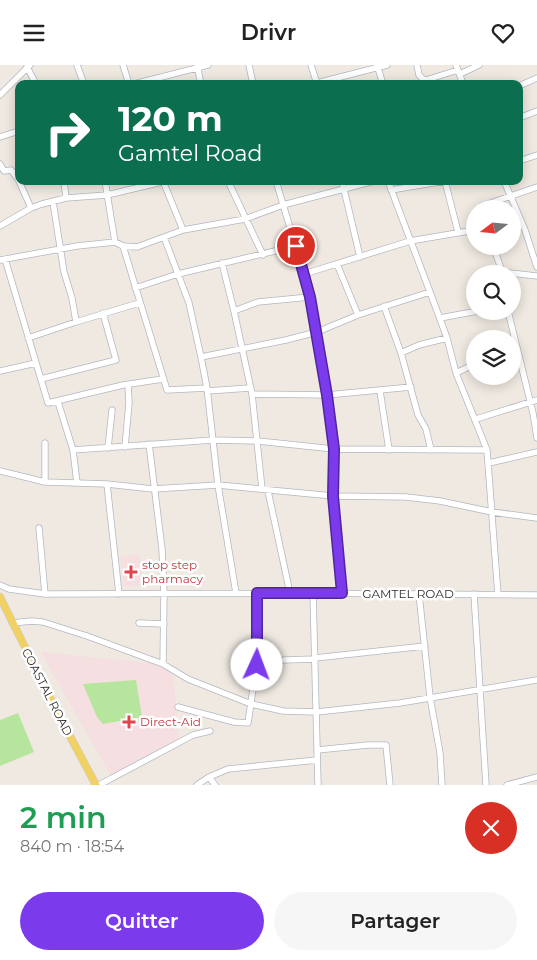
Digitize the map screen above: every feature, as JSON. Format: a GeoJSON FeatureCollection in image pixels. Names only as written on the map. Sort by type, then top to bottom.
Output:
{"type":"FeatureCollection","features":[{"type":"Feature","properties":{"kind":"main road","name":"COASTAL ROAD"},"geometry":{"type":"LineString","coordinates":[[0,597],[98,785]]}},
{"type":"Feature","properties":{"kind":"street"},"geometry":{"type":"LineString","coordinates":[[19,65],[27,67],[34,80]]}},
{"type":"Feature","properties":{"kind":"street"},"geometry":{"type":"LineString","coordinates":[[77,65],[83,80]]}},
{"type":"Feature","properties":{"kind":"street"},"geometry":{"type":"LineString","coordinates":[[122,65],[128,80]]}},
{"type":"Feature","properties":{"kind":"street"},"geometry":{"type":"LineString","coordinates":[[148,80],[197,66],[208,65]]}},
{"type":"Feature","properties":{"kind":"street"},"geometry":{"type":"LineString","coordinates":[[248,65],[252,80]]}},
{"type":"Feature","properties":{"kind":"street"},"geometry":{"type":"LineString","coordinates":[[311,65],[314,80]]}},
{"type":"Feature","properties":{"kind":"street"},"geometry":{"type":"LineString","coordinates":[[326,80],[387,65]]}},
{"type":"Feature","properties":{"kind":"street"},"geometry":{"type":"LineString","coordinates":[[417,65],[419,75],[422,79],[426,80],[479,65]]}},
{"type":"Feature","properties":{"kind":"street"},"geometry":{"type":"LineString","coordinates":[[197,66],[199,80]]}},
{"type":"Feature","properties":{"kind":"street"},"geometry":{"type":"LineString","coordinates":[[378,66],[382,80]]}},
{"type":"Feature","properties":{"kind":"street"},"geometry":{"type":"LineString","coordinates":[[0,95],[27,67]]}},
{"type":"Feature","properties":{"kind":"street"},"geometry":{"type":"LineString","coordinates":[[523,84],[537,77]]}},
{"type":"Feature","properties":{"kind":"street"},"geometry":{"type":"LineString","coordinates":[[523,116],[537,111]]}},
{"type":"Feature","properties":{"kind":"street"},"geometry":{"type":"LineString","coordinates":[[0,137],[15,132]]}},
{"type":"Feature","properties":{"kind":"street"},"geometry":{"type":"LineString","coordinates":[[523,160],[537,155]]}},
{"type":"Feature","properties":{"kind":"street"},"geometry":{"type":"LineString","coordinates":[[0,164],[2,173],[11,170],[15,176]]}},
{"type":"Feature","properties":{"kind":"street"},"geometry":{"type":"LineString","coordinates":[[21,185],[31,208]]}},
{"type":"Feature","properties":{"kind":"street"},"geometry":{"type":"LineString","coordinates":[[64,185],[66,198]]}},
{"type":"Feature","properties":{"kind":"street"},"geometry":{"type":"LineString","coordinates":[[106,185],[115,242]]}},
{"type":"Feature","properties":{"kind":"street"},"geometry":{"type":"LineString","coordinates":[[0,226],[31,208],[66,198],[107,195],[148,185]]}},
{"type":"Feature","properties":{"kind":"street"},"geometry":{"type":"LineString","coordinates":[[165,185],[182,231]]}},
{"type":"Feature","properties":{"kind":"street"},"geometry":{"type":"LineString","coordinates":[[230,185],[263,255]]}},
{"type":"Feature","properties":{"kind":"street"},"geometry":{"type":"LineString","coordinates":[[277,185],[304,274],[317,332],[334,449],[333,496],[342,593]]}},
{"type":"Feature","properties":{"kind":"street"},"geometry":{"type":"LineString","coordinates":[[343,185],[360,257]]}},
{"type":"Feature","properties":{"kind":"street"},"geometry":{"type":"LineString","coordinates":[[163,379],[48,403],[3,260],[77,246],[115,242],[123,247],[137,247],[182,231],[245,219],[283,205],[361,185]]}},
{"type":"Feature","properties":{"kind":"street"},"geometry":{"type":"LineString","coordinates":[[390,185],[447,338],[456,373],[487,450],[498,595]]}},
{"type":"Feature","properties":{"kind":"street"},"geometry":{"type":"LineString","coordinates":[[392,190],[421,185]]}},
{"type":"Feature","properties":{"kind":"street"},"geometry":{"type":"LineString","coordinates":[[446,185],[458,232]]}},
{"type":"Feature","properties":{"kind":"street"},"geometry":{"type":"LineString","coordinates":[[506,185],[525,230],[537,267]]}},
{"type":"Feature","properties":{"kind":"street"},"geometry":{"type":"LineString","coordinates":[[496,200],[537,187]]}},
{"type":"Feature","properties":{"kind":"street"},"geometry":{"type":"LineString","coordinates":[[53,202],[64,272],[72,298],[76,322]]}},
{"type":"Feature","properties":{"kind":"street"},"geometry":{"type":"LineString","coordinates":[[304,274],[410,241],[466,231]]}},
{"type":"Feature","properties":{"kind":"street"},"geometry":{"type":"LineString","coordinates":[[164,237],[189,303],[201,357],[214,440],[218,485],[236,593]]}},
{"type":"Feature","properties":{"kind":"street"},"geometry":{"type":"LineString","coordinates":[[134,288],[178,273],[296,246]]}},
{"type":"Feature","properties":{"kind":"street"},"geometry":{"type":"LineString","coordinates":[[123,247],[134,288],[167,390],[207,389],[327,395],[411,387]]}},
{"type":"Feature","properties":{"kind":"street"},"geometry":{"type":"LineString","coordinates":[[222,263],[251,391],[265,490],[290,593]]}},
{"type":"Feature","properties":{"kind":"street"},"geometry":{"type":"LineString","coordinates":[[337,264],[358,315]]}},
{"type":"Feature","properties":{"kind":"street"},"geometry":{"type":"LineString","coordinates":[[521,275],[537,276]]}},
{"type":"Feature","properties":{"kind":"street"},"geometry":{"type":"LineString","coordinates":[[201,357],[317,332],[358,315],[430,292]]}},
{"type":"Feature","properties":{"kind":"street"},"geometry":{"type":"LineString","coordinates":[[234,311],[258,302],[310,297]]}},
{"type":"Feature","properties":{"kind":"street"},"geometry":{"type":"LineString","coordinates":[[28,338],[139,303]]}},
{"type":"Feature","properties":{"kind":"street"},"geometry":{"type":"LineString","coordinates":[[384,306],[401,353],[418,415],[426,429],[431,450]]}},
{"type":"Feature","properties":{"kind":"street"},"geometry":{"type":"LineString","coordinates":[[41,379],[116,360],[103,313]]}},
{"type":"Feature","properties":{"kind":"street"},"geometry":{"type":"LineString","coordinates":[[440,319],[466,314]]}},
{"type":"Feature","properties":{"kind":"street"},"geometry":{"type":"LineString","coordinates":[[401,353],[419,345],[447,338]]}},
{"type":"Feature","properties":{"kind":"street"},"geometry":{"type":"LineString","coordinates":[[0,371],[36,363]]}},
{"type":"Feature","properties":{"kind":"street"},"geometry":{"type":"LineString","coordinates":[[521,365],[534,401],[537,438]]}},
{"type":"Feature","properties":{"kind":"street"},"geometry":{"type":"LineString","coordinates":[[456,373],[466,368]]}},
{"type":"Feature","properties":{"kind":"street"},"geometry":{"type":"LineString","coordinates":[[125,447],[129,403],[128,385]]}},
{"type":"Feature","properties":{"kind":"street"},"geometry":{"type":"LineString","coordinates":[[380,391],[389,450]]}},
{"type":"Feature","properties":{"kind":"street"},"geometry":{"type":"LineString","coordinates":[[58,401],[73,450],[77,483]]}},
{"type":"Feature","properties":{"kind":"street"},"geometry":{"type":"LineString","coordinates":[[476,419],[534,401]]}},
{"type":"Feature","properties":{"kind":"street"},"geometry":{"type":"LineString","coordinates":[[108,448],[112,409]]}},
{"type":"Feature","properties":{"kind":"street"},"geometry":{"type":"LineString","coordinates":[[73,450],[214,440],[258,441],[334,449],[487,450]]}},
{"type":"Feature","properties":{"kind":"street"},"geometry":{"type":"LineString","coordinates":[[45,443],[45,482]]}},
{"type":"Feature","properties":{"kind":"street"},"geometry":{"type":"LineString","coordinates":[[149,444],[153,489],[162,549],[164,594],[163,664]]}},
{"type":"Feature","properties":{"kind":"street"},"geometry":{"type":"LineString","coordinates":[[489,463],[537,452]]}},
{"type":"Feature","properties":{"kind":"street"},"geometry":{"type":"LineString","coordinates":[[0,471],[45,482],[107,484],[153,489],[218,485],[333,496],[406,497],[537,518]]}},
{"type":"Feature","properties":{"kind":"street"},"geometry":{"type":"LineString","coordinates":[[107,484],[119,594]]}},
{"type":"Feature","properties":{"kind":"street"},"geometry":{"type":"LineString","coordinates":[[39,528],[45,594]]}},
{"type":"Feature","properties":{"kind":"street","name":"GAMTEL ROAD"},"geometry":{"type":"LineString","coordinates":[[0,585],[9,589],[45,594],[342,593],[537,595]]}},
{"type":"Feature","properties":{"kind":"street"},"geometry":{"type":"LineString","coordinates":[[178,707],[234,722],[248,723],[258,655],[257,593]]}},
{"type":"Feature","properties":{"kind":"street"},"geometry":{"type":"LineString","coordinates":[[312,593],[318,785]]}},
{"type":"Feature","properties":{"kind":"street"},"geometry":{"type":"LineString","coordinates":[[419,594],[430,697],[440,753],[442,785]]}},
{"type":"Feature","properties":{"kind":"street"},"geometry":{"type":"LineString","coordinates":[[474,594],[486,785]]}},
{"type":"Feature","properties":{"kind":"street"},"geometry":{"type":"LineString","coordinates":[[12,623],[43,622],[87,636],[163,664],[188,679],[251,704],[283,711],[317,712],[400,703],[537,680]]}},
{"type":"Feature","properties":{"kind":"street"},"geometry":{"type":"LineString","coordinates":[[139,623],[164,624]]}},
{"type":"Feature","properties":{"kind":"street"},"geometry":{"type":"LineString","coordinates":[[284,660],[424,646]]}},
{"type":"Feature","properties":{"kind":"street"},"geometry":{"type":"LineString","coordinates":[[98,785],[193,735],[210,731]]}},
{"type":"Feature","properties":{"kind":"street"},"geometry":{"type":"LineString","coordinates":[[317,750],[386,745],[390,785]]}},
{"type":"Feature","properties":{"kind":"street"},"geometry":{"type":"LineString","coordinates":[[196,785],[228,769],[317,760]]}},
{"type":"Feature","properties":{"kind":"street"},"geometry":{"type":"LineString","coordinates":[[209,777],[215,785]]}},
{"type":"Feature","properties":{"kind":"street"},"geometry":{"type":"LineString","coordinates":[[507,785],[537,777]]}},
{"type":"Feature","properties":{"kind":"shaded area","name":"stop step pharmacy"},"geometry":{"type":"Polygon","coordinates":[[[139,554],[143,586],[123,586],[120,557],[139,554]]]}},
{"type":"Feature","properties":{"kind":"shaded area","name":"Direct-Aid"},"geometry":{"type":"Polygon","coordinates":[[[41,652],[150,663],[173,670],[179,741],[111,776],[41,652]]]}},
{"type":"Feature","properties":{"kind":"green space"},"geometry":{"type":"Polygon","coordinates":[[[136,680],[142,717],[103,724],[97,717],[83,684],[136,680]]]}},
{"type":"Feature","properties":{"kind":"green space"},"geometry":{"type":"Polygon","coordinates":[[[18,713],[34,752],[0,766],[0,720],[18,713]]]}},
{"type":"Feature","properties":{"kind":"place","name":"stop step pharmacy"},"geometry":{"type":"Point","coordinates":[131,572]}},
{"type":"Feature","properties":{"kind":"place","name":"Direct-Aid"},"geometry":{"type":"Point","coordinates":[129,722]}},
{"type":"Feature","properties":{"kind":"route"},"geometry":{"type":"LineString","coordinates":[[257,665],[257,593],[342,593],[333,496],[334,449],[327,395],[310,297],[296,246]]}}]}
